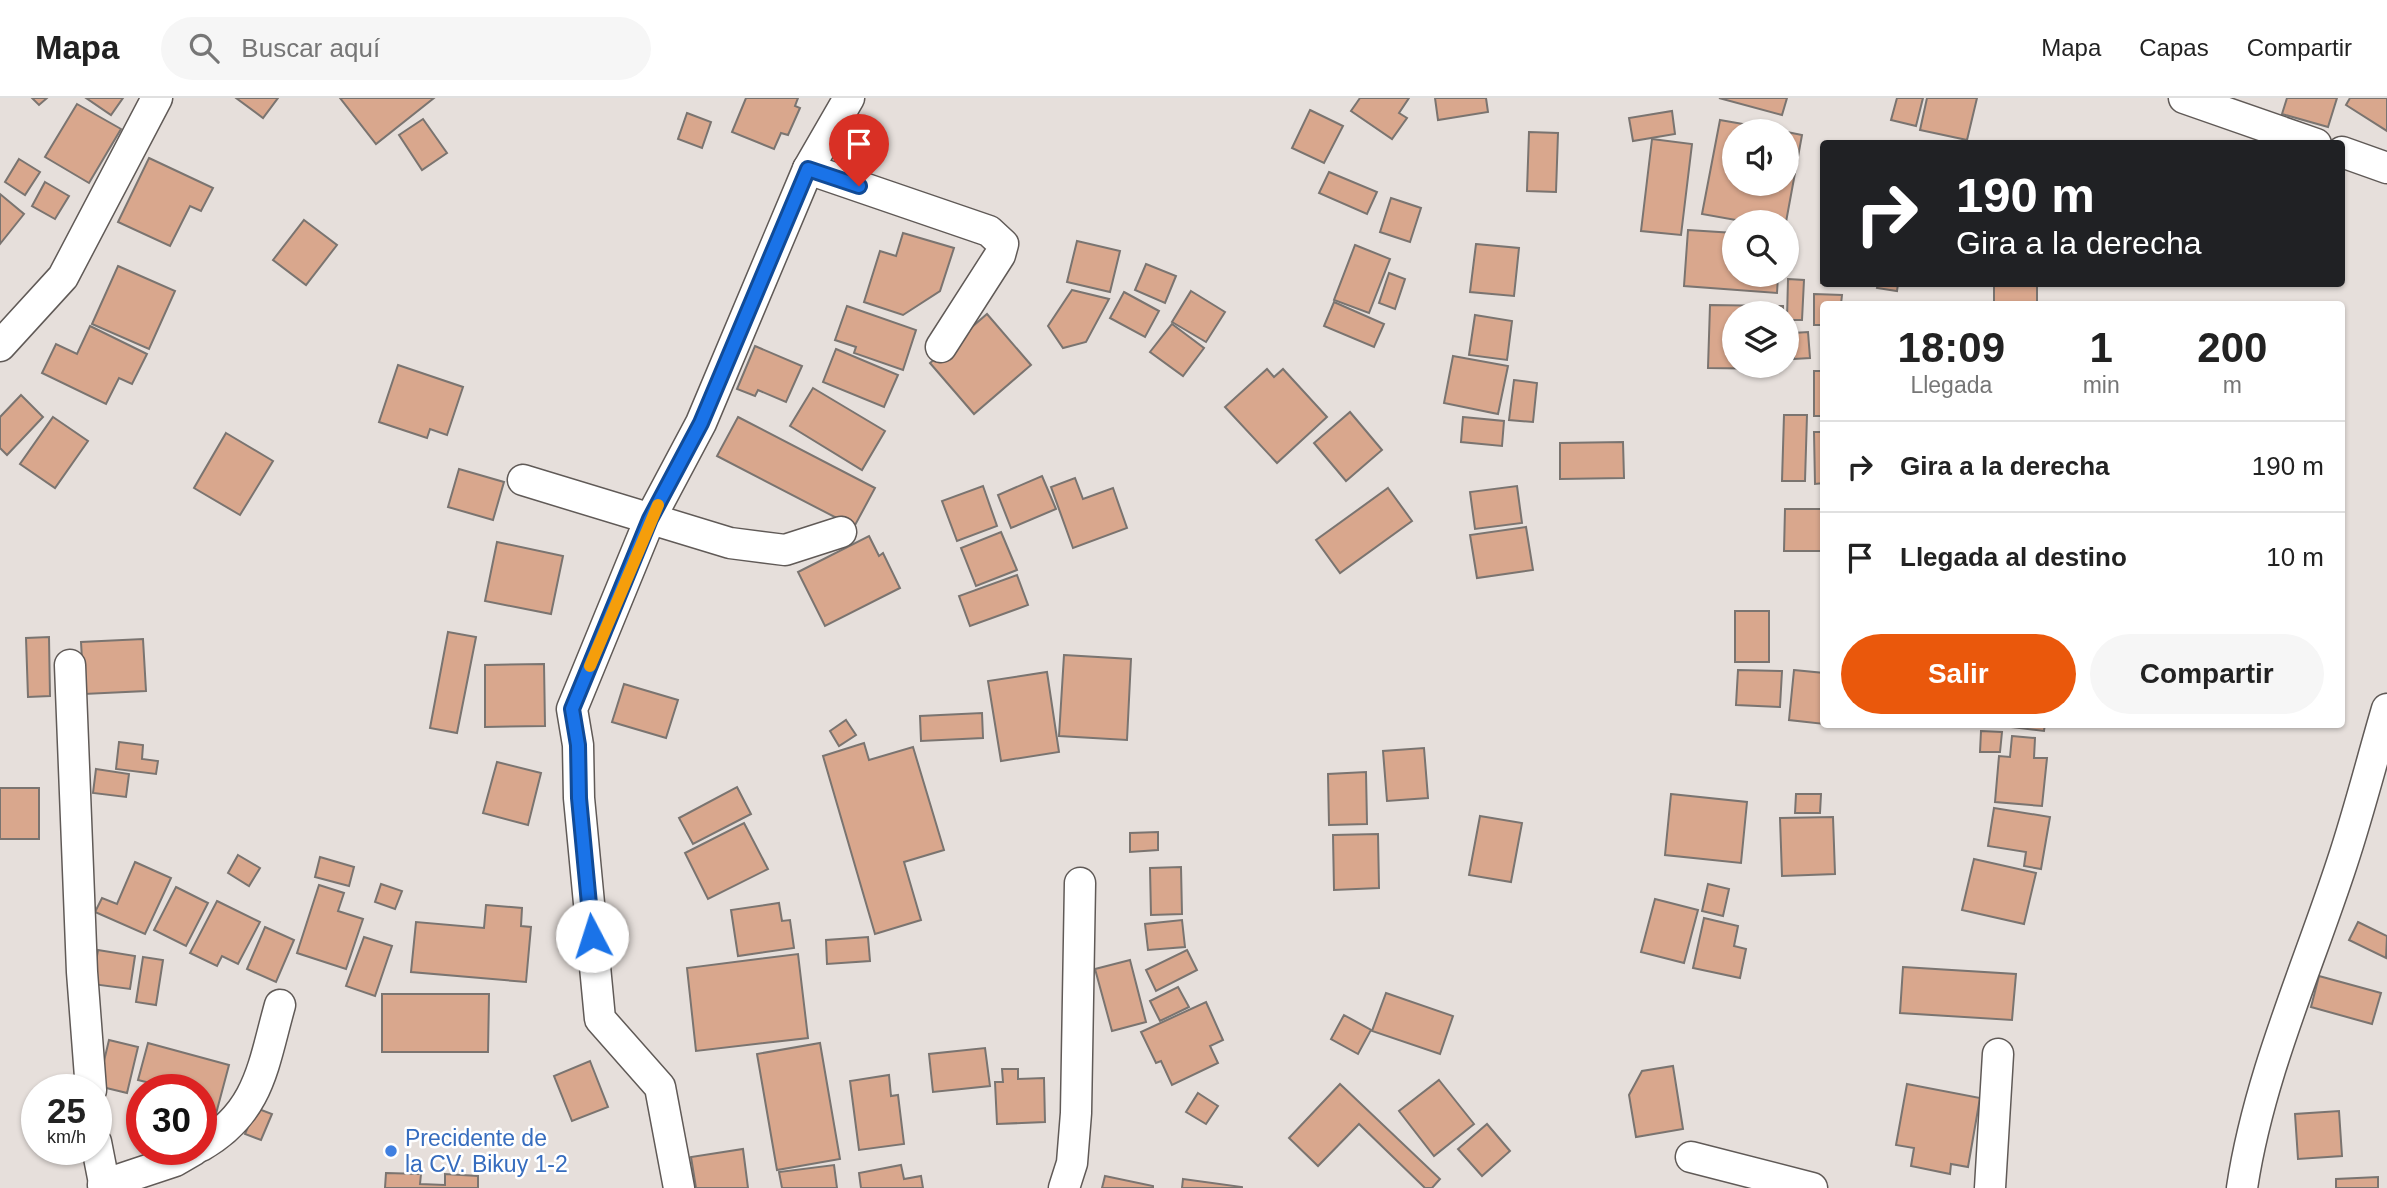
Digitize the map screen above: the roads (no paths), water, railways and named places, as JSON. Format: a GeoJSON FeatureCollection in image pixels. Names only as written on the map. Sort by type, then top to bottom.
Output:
{"type":"FeatureCollection","features":[{"type":"Feature","properties":{"kind":"street"},"geometry":{"type":"LineString","coordinates":[[0,346],[63,277],[157,98]]}},
{"type":"Feature","properties":{"kind":"street"},"geometry":{"type":"LineString","coordinates":[[678,1188],[660,1087],[600,1019],[579,798],[578,745],[572,709],[650,519],[701,423],[808,169],[849,98]]}},
{"type":"Feature","properties":{"kind":"street"},"geometry":{"type":"LineString","coordinates":[[2184,98],[2305,140]]}},
{"type":"Feature","properties":{"kind":"street"},"geometry":{"type":"LineString","coordinates":[[2345,153],[2387,168]]}},
{"type":"Feature","properties":{"kind":"street"},"geometry":{"type":"LineString","coordinates":[[808,169],[989,231],[1003,244],[1000,255],[942,347]]}},
{"type":"Feature","properties":{"kind":"street"},"geometry":{"type":"LineString","coordinates":[[523,480],[730,543],[785,550],[841,532]]}},
{"type":"Feature","properties":{"kind":"street"},"geometry":{"type":"LineString","coordinates":[[69,665],[82,972],[90,1074]]}},
{"type":"Feature","properties":{"kind":"street"},"geometry":{"type":"LineString","coordinates":[[2242,1188],[2248,1153],[2274,1059],[2293,997],[2342,863],[2387,709]]}},
{"type":"Feature","properties":{"kind":"street"},"geometry":{"type":"LineString","coordinates":[[1064,1188],[1072,1163],[1076,1113],[1080,883]]}},
{"type":"Feature","properties":{"kind":"street"},"geometry":{"type":"LineString","coordinates":[[217,1136],[240,1115],[257,1088],[280,1005]]}},
{"type":"Feature","properties":{"kind":"street"},"geometry":{"type":"LineString","coordinates":[[1990,1188],[1998,1054]]}},
{"type":"Feature","properties":{"kind":"street"},"geometry":{"type":"LineString","coordinates":[[1691,1157],[1812,1188]]}},
{"type":"Feature","properties":{"kind":"street"},"geometry":{"type":"LineString","coordinates":[[100,1165],[104,1186],[164,1165]]}},
{"type":"Feature","properties":{"kind":"place","name":"Precidente de la CV. Bikuy 1-2"},"geometry":{"type":"Point","coordinates":[391,1151]}}]}
